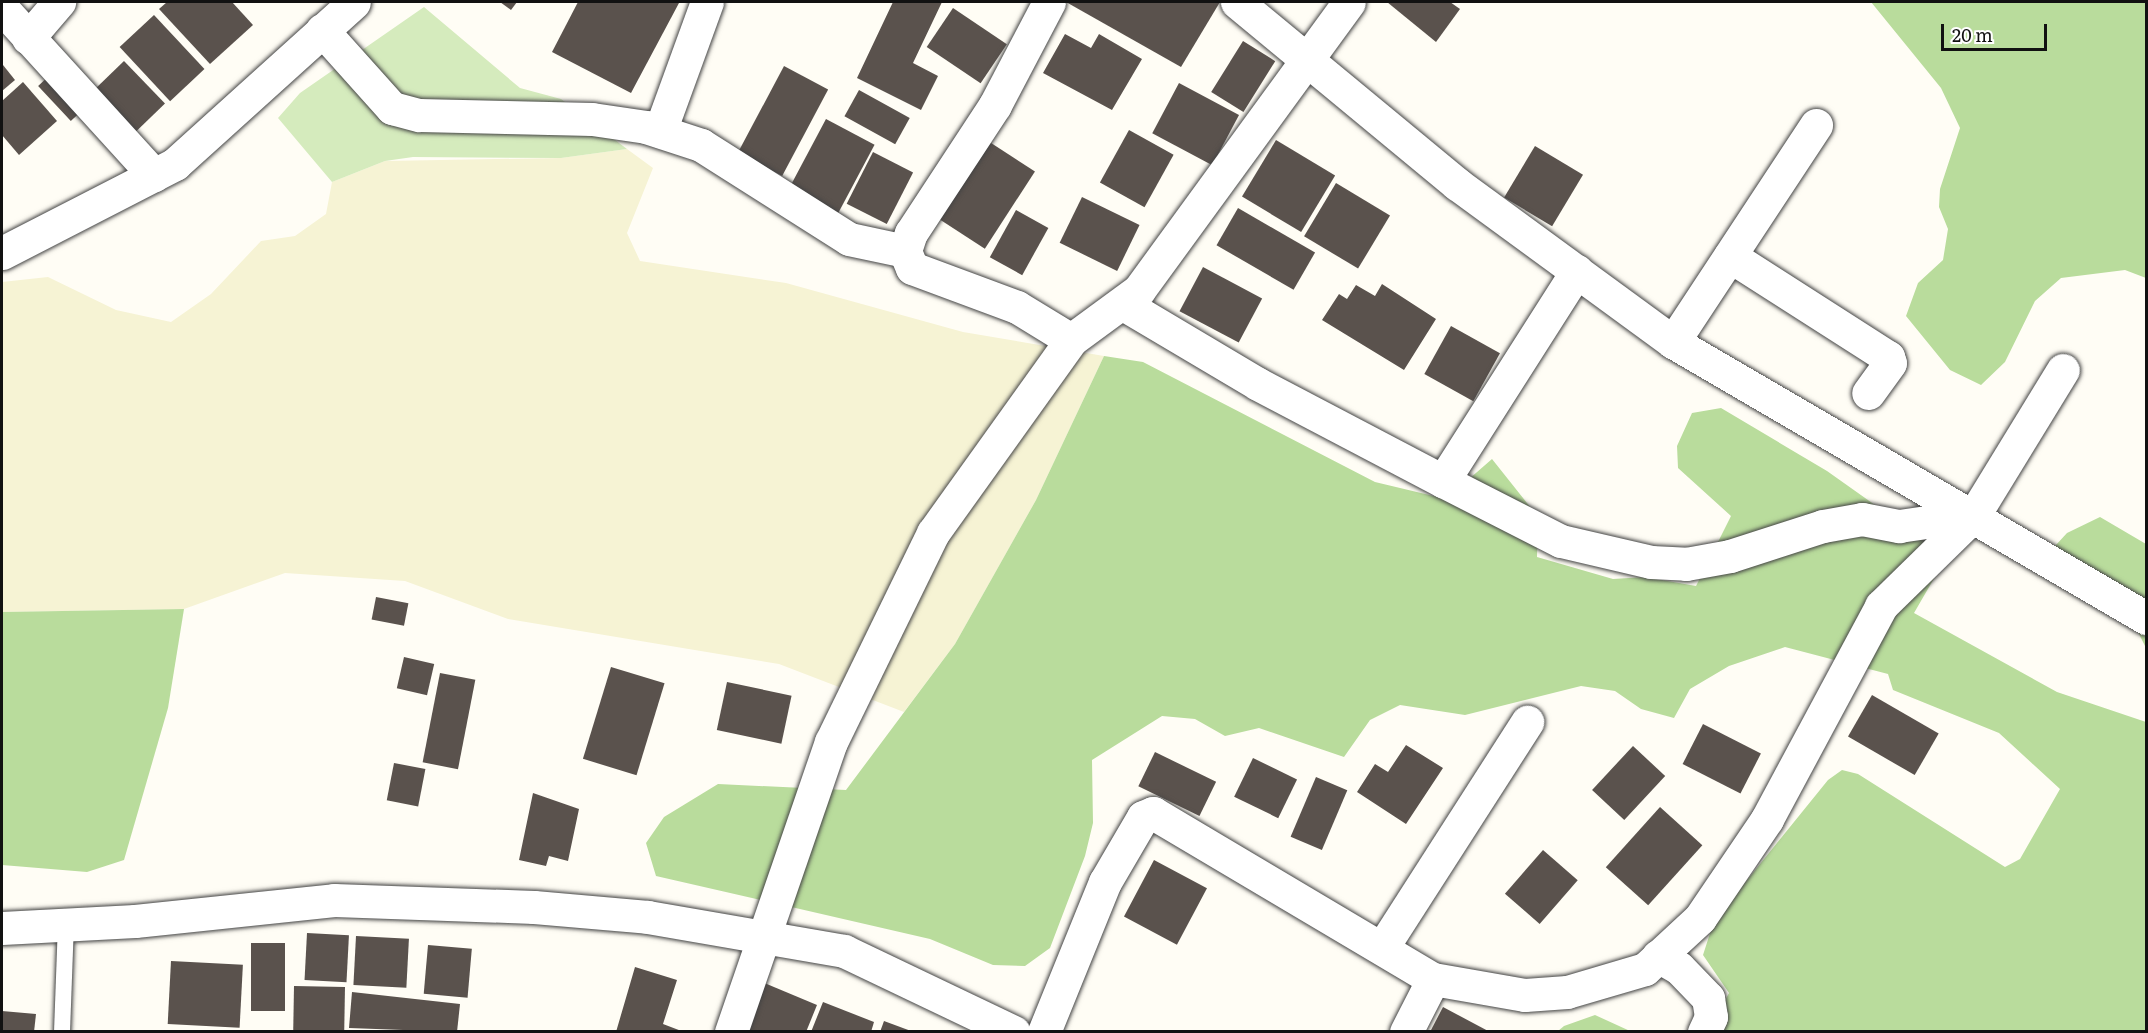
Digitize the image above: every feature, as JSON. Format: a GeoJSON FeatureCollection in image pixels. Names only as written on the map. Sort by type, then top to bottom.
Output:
{"type":"FeatureCollection","features":[{"type":"Feature","properties":{"kind":"street"},"geometry":{"type":"LineString","coordinates":[[28,38],[59,2]]}},
{"type":"Feature","properties":{"kind":"street"},"geometry":{"type":"LineString","coordinates":[[2,253],[175,164],[354,2]]}},
{"type":"Feature","properties":{"kind":"street"},"geometry":{"type":"LineString","coordinates":[[660,131],[707,2]]}},
{"type":"Feature","properties":{"kind":"street"},"geometry":{"type":"LineString","coordinates":[[1049,2],[995,105],[911,233],[905,251],[912,268],[1017,307],[1071,340]]}},
{"type":"Feature","properties":{"kind":"street"},"geometry":{"type":"LineString","coordinates":[[1237,2],[1457,184],[1673,342],[1974,515],[2146,618]]}},
{"type":"Feature","properties":{"kind":"street"},"geometry":{"type":"LineString","coordinates":[[731,1032],[831,742],[933,533],[1071,340],[1125,305],[1304,57],[1349,2]]}},
{"type":"Feature","properties":{"kind":"street"},"geometry":{"type":"LineString","coordinates":[[2,8],[154,175]]}},
{"type":"Feature","properties":{"kind":"street"},"geometry":{"type":"LineString","coordinates":[[322,30],[392,108],[466,118],[592,119],[660,131],[701,145],[849,239],[905,251]]}},
{"type":"Feature","properties":{"kind":"street"},"geometry":{"type":"LineString","coordinates":[[1673,342],[1816,124]]}},
{"type":"Feature","properties":{"kind":"street"},"geometry":{"type":"LineString","coordinates":[[1730,256],[1888,357],[1890,363],[1868,393]]}},
{"type":"Feature","properties":{"kind":"street"},"geometry":{"type":"LineString","coordinates":[[1443,481],[1577,271]]}},
{"type":"Feature","properties":{"kind":"street"},"geometry":{"type":"LineString","coordinates":[[1125,305],[1258,384],[1561,541],[1651,562],[1686,564],[1730,556],[1823,526],[1862,519],[1899,526],[1974,515]]}},
{"type":"Feature","properties":{"kind":"street"},"geometry":{"type":"LineString","coordinates":[[1044,1032],[1105,882],[1143,817],[1153,813],[1433,979],[1515,994],[1567,992],[1645,969],[1700,918],[1767,819],[1881,606],[1974,515],[2063,370]]}},
{"type":"Feature","properties":{"kind":"street"},"geometry":{"type":"LineString","coordinates":[[1382,948],[1527,722]]}},
{"type":"Feature","properties":{"kind":"street"},"geometry":{"type":"LineString","coordinates":[[2,928],[66,925],[334,900],[534,907],[763,934],[844,951],[1014,1032]]}},
{"type":"Feature","properties":{"kind":"street"},"geometry":{"type":"LineString","coordinates":[[1658,956],[1679,968],[1708,998],[1711,1017],[1704,1032]]}},
{"type":"Feature","properties":{"kind":"street"},"geometry":{"type":"LineString","coordinates":[[1406,1032],[1433,979]]}},
{"type":"Feature","properties":{"kind":"lane"},"geometry":{"type":"LineString","coordinates":[[62,1032],[66,925]]}},
{"type":"Feature","properties":{"kind":"shaded area"},"geometry":{"type":"Polygon","coordinates":[[[627,149],[653,168],[627,233],[640,261],[786,283],[963,332],[1104,356],[1036,500],[955,644],[904,712],[779,664],[508,619],[405,581],[285,573],[184,609],[2,612],[2,282],[48,277],[116,310],[171,322],[211,294],[261,241],[295,236],[326,214],[332,182],[385,161],[561,158],[627,149]]]}},
{"type":"Feature","properties":{"kind":"green space"},"geometry":{"type":"Polygon","coordinates":[[[1871,2],[2146,2],[2146,278],[2125,270],[2061,278],[2035,301],[2005,362],[1981,385],[1950,370],[1906,316],[1918,283],[1943,260],[1948,229],[1939,207],[1940,189],[1960,128],[1941,88],[1871,2]]]}},
{"type":"Feature","properties":{"kind":"green space"},"geometry":{"type":"Polygon","coordinates":[[[424,7],[520,88],[561,99],[627,149],[561,158],[413,157],[385,161],[332,182],[278,118],[300,93],[424,7]]]}},
{"type":"Feature","properties":{"kind":"green space"},"geometry":{"type":"Polygon","coordinates":[[[1104,356],[1143,362],[1375,482],[1446,499],[1492,459],[1538,517],[1537,557],[1613,579],[1645,577],[1696,586],[1731,516],[1678,468],[1677,446],[1692,413],[1721,408],[1827,471],[1947,556],[1914,613],[2057,692],[2146,722],[2146,1031],[1708,1031],[1729,993],[1703,955],[1714,921],[1828,780],[1842,770],[1858,774],[2005,867],[2020,859],[2060,789],[1999,733],[1893,690],[1888,674],[1785,647],[1729,666],[1690,689],[1674,718],[1641,709],[1615,691],[1581,686],[1465,715],[1400,705],[1370,720],[1344,757],[1259,728],[1225,736],[1195,719],[1162,716],[1092,760],[1093,823],[1085,856],[1050,948],[1025,966],[993,965],[930,939],[656,876],[646,843],[664,817],[718,784],[846,790],[955,644],[1036,500],[1104,356]]]}},
{"type":"Feature","properties":{"kind":"green space"},"geometry":{"type":"Polygon","coordinates":[[[2100,517],[2146,544],[2146,648],[2138,632],[2068,577],[2055,546],[2067,533],[2100,517]]]}},
{"type":"Feature","properties":{"kind":"green space"},"geometry":{"type":"Polygon","coordinates":[[[184,609],[168,708],[124,860],[87,872],[2,865],[2,612],[184,609]]]}},
{"type":"Feature","properties":{"kind":"green space"},"geometry":{"type":"Polygon","coordinates":[[[1595,1015],[1630,1031],[1558,1031],[1564,1026],[1595,1015]]]}},
{"type":"Feature","properties":{"kind":"building"},"geometry":{"type":"Polygon","coordinates":[[[167,2],[232,2],[253,25],[210,64],[159,9],[167,2]]]}},
{"type":"Feature","properties":{"kind":"building"},"geometry":{"type":"Polygon","coordinates":[[[500,2],[517,2],[511,10],[500,2]]]}},
{"type":"Feature","properties":{"kind":"building"},"geometry":{"type":"Polygon","coordinates":[[[578,2],[679,3],[631,93],[552,52],[578,2]]]}},
{"type":"Feature","properties":{"kind":"building"},"geometry":{"type":"Polygon","coordinates":[[[893,2],[942,2],[913,63],[938,76],[921,110],[857,78],[893,2]]]}},
{"type":"Feature","properties":{"kind":"building"},"geometry":{"type":"Polygon","coordinates":[[[1066,2],[1220,2],[1181,67],[1066,2]]]}},
{"type":"Feature","properties":{"kind":"building"},"geometry":{"type":"Polygon","coordinates":[[[1387,2],[1450,2],[1460,9],[1436,42],[1387,2]]]}},
{"type":"Feature","properties":{"kind":"building"},"geometry":{"type":"Polygon","coordinates":[[[953,8],[1007,44],[981,83],[927,47],[953,8]]]}},
{"type":"Feature","properties":{"kind":"building"},"geometry":{"type":"Polygon","coordinates":[[[154,15],[204,69],[170,101],[120,47],[154,15]]]}},
{"type":"Feature","properties":{"kind":"building"},"geometry":{"type":"Polygon","coordinates":[[[1065,34],[1091,48],[1099,34],[1142,59],[1112,110],[1043,73],[1065,34]]]}},
{"type":"Feature","properties":{"kind":"building"},"geometry":{"type":"Polygon","coordinates":[[[1243,41],[1275,61],[1243,112],[1211,92],[1243,41]]]}},
{"type":"Feature","properties":{"kind":"building"},"geometry":{"type":"Polygon","coordinates":[[[124,61],[165,103],[132,135],[91,93],[124,61]]]}},
{"type":"Feature","properties":{"kind":"building"},"geometry":{"type":"Polygon","coordinates":[[[2,66],[15,80],[2,91],[2,66]]]}},
{"type":"Feature","properties":{"kind":"building"},"geometry":{"type":"Polygon","coordinates":[[[784,66],[828,89],[782,176],[738,153],[784,66]]]}},
{"type":"Feature","properties":{"kind":"building"},"geometry":{"type":"Polygon","coordinates":[[[52,73],[85,108],[71,121],[38,86],[52,73]]]}},
{"type":"Feature","properties":{"kind":"building"},"geometry":{"type":"Polygon","coordinates":[[[23,82],[57,121],[19,155],[2,135],[2,101],[23,82]]]}},
{"type":"Feature","properties":{"kind":"building"},"geometry":{"type":"Polygon","coordinates":[[[1179,83],[1239,115],[1212,165],[1152,133],[1179,83]]]}},
{"type":"Feature","properties":{"kind":"building"},"geometry":{"type":"Polygon","coordinates":[[[859,90],[910,118],[895,144],[844,116],[859,90]]]}},
{"type":"Feature","properties":{"kind":"building"},"geometry":{"type":"Polygon","coordinates":[[[826,119],[875,145],[835,220],[786,194],[826,119]]]}},
{"type":"Feature","properties":{"kind":"building"},"geometry":{"type":"Polygon","coordinates":[[[1129,130],[1174,155],[1145,207],[1100,182],[1129,130]]]}},
{"type":"Feature","properties":{"kind":"building"},"geometry":{"type":"Polygon","coordinates":[[[1276,140],[1335,176],[1301,232],[1242,197],[1276,140]]]}},
{"type":"Feature","properties":{"kind":"building"},"geometry":{"type":"Polygon","coordinates":[[[988,141],[1035,171],[985,249],[938,218],[988,141]]]}},
{"type":"Feature","properties":{"kind":"building"},"geometry":{"type":"Polygon","coordinates":[[[1535,146],[1583,175],[1552,226],[1504,197],[1535,146]]]}},
{"type":"Feature","properties":{"kind":"building"},"geometry":{"type":"Polygon","coordinates":[[[873,152],[913,172],[887,224],[847,204],[873,152]]]}},
{"type":"Feature","properties":{"kind":"building"},"geometry":{"type":"Polygon","coordinates":[[[1336,183],[1390,215],[1358,269],[1304,236],[1336,183]]]}},
{"type":"Feature","properties":{"kind":"building"},"geometry":{"type":"Polygon","coordinates":[[[1082,197],[1140,225],[1117,271],[1060,243],[1082,197]]]}},
{"type":"Feature","properties":{"kind":"building"},"geometry":{"type":"Polygon","coordinates":[[[1238,208],[1315,252],[1294,290],[1216,245],[1238,208]]]}},
{"type":"Feature","properties":{"kind":"building"},"geometry":{"type":"Polygon","coordinates":[[[1016,210],[1048,228],[1022,275],[990,257],[1016,210]]]}},
{"type":"Feature","properties":{"kind":"building"},"geometry":{"type":"Polygon","coordinates":[[[1203,267],[1262,298],[1239,343],[1180,311],[1203,267]]]}},
{"type":"Feature","properties":{"kind":"building"},"geometry":{"type":"Polygon","coordinates":[[[1382,284],[1436,319],[1404,370],[1322,320],[1339,294],[1347,299],[1356,285],[1375,296],[1382,284]]]}},
{"type":"Feature","properties":{"kind":"building"},"geometry":{"type":"Polygon","coordinates":[[[1451,326],[1500,353],[1473,401],[1424,374],[1451,326]]]}},
{"type":"Feature","properties":{"kind":"building"},"geometry":{"type":"Polygon","coordinates":[[[376,597],[408,603],[404,626],[372,620],[376,597]]]}},
{"type":"Feature","properties":{"kind":"building"},"geometry":{"type":"Polygon","coordinates":[[[404,657],[434,664],[427,695],[397,688],[404,657]]]}},
{"type":"Feature","properties":{"kind":"building"},"geometry":{"type":"Polygon","coordinates":[[[611,667],[665,683],[636,775],[583,759],[611,667]]]}},
{"type":"Feature","properties":{"kind":"building"},"geometry":{"type":"Polygon","coordinates":[[[440,673],[475,680],[458,769],[423,762],[440,673]]]}},
{"type":"Feature","properties":{"kind":"building"},"geometry":{"type":"Polygon","coordinates":[[[727,682],[792,696],[781,744],[717,730],[727,682]]]}},
{"type":"Feature","properties":{"kind":"building"},"geometry":{"type":"Polygon","coordinates":[[[1872,695],[1939,734],[1915,775],[1848,737],[1872,695]]]}},
{"type":"Feature","properties":{"kind":"building"},"geometry":{"type":"Polygon","coordinates":[[[1703,724],[1761,754],[1740,794],[1683,764],[1703,724]]]}},
{"type":"Feature","properties":{"kind":"building"},"geometry":{"type":"Polygon","coordinates":[[[1406,745],[1443,768],[1406,824],[1357,792],[1375,764],[1388,772],[1406,745]]]}},
{"type":"Feature","properties":{"kind":"building"},"geometry":{"type":"Polygon","coordinates":[[[1633,746],[1665,776],[1624,820],[1592,790],[1633,746]]]}},
{"type":"Feature","properties":{"kind":"building"},"geometry":{"type":"Polygon","coordinates":[[[1155,752],[1216,782],[1199,816],[1138,786],[1155,752]]]}},
{"type":"Feature","properties":{"kind":"building"},"geometry":{"type":"Polygon","coordinates":[[[1253,758],[1297,779],[1278,818],[1234,797],[1253,758]]]}},
{"type":"Feature","properties":{"kind":"building"},"geometry":{"type":"Polygon","coordinates":[[[394,763],[425,769],[418,806],[387,800],[394,763]]]}},
{"type":"Feature","properties":{"kind":"building"},"geometry":{"type":"Polygon","coordinates":[[[1316,777],[1347,790],[1322,850],[1291,837],[1316,777]]]}},
{"type":"Feature","properties":{"kind":"building"},"geometry":{"type":"Polygon","coordinates":[[[533,793],[579,809],[568,861],[549,856],[546,866],[519,860],[533,793]]]}},
{"type":"Feature","properties":{"kind":"building"},"geometry":{"type":"Polygon","coordinates":[[[1660,807],[1702,845],[1648,905],[1606,867],[1660,807]]]}},
{"type":"Feature","properties":{"kind":"building"},"geometry":{"type":"Polygon","coordinates":[[[1543,850],[1578,880],[1540,924],[1505,894],[1543,850]]]}},
{"type":"Feature","properties":{"kind":"building"},"geometry":{"type":"Polygon","coordinates":[[[1154,860],[1207,888],[1177,945],[1124,917],[1154,860]]]}},
{"type":"Feature","properties":{"kind":"building"},"geometry":{"type":"Polygon","coordinates":[[[307,933],[349,935],[346,982],[305,980],[307,933]]]}},
{"type":"Feature","properties":{"kind":"building"},"geometry":{"type":"Polygon","coordinates":[[[356,936],[409,939],[406,988],[353,985],[356,936]]]}},
{"type":"Feature","properties":{"kind":"building"},"geometry":{"type":"Polygon","coordinates":[[[251,943],[285,943],[285,1011],[251,1011],[251,943]]]}},
{"type":"Feature","properties":{"kind":"building"},"geometry":{"type":"Polygon","coordinates":[[[428,945],[472,949],[468,998],[424,994],[428,945]]]}},
{"type":"Feature","properties":{"kind":"building"},"geometry":{"type":"Polygon","coordinates":[[[171,961],[243,965],[240,1028],[168,1024],[171,961]]]}},
{"type":"Feature","properties":{"kind":"building"},"geometry":{"type":"Polygon","coordinates":[[[635,967],[677,980],[663,1024],[684,1032],[616,1032],[635,967]]]}},
{"type":"Feature","properties":{"kind":"building"},"geometry":{"type":"Polygon","coordinates":[[[762,982],[817,1005],[806,1032],[743,1032],[762,982]]]}},
{"type":"Feature","properties":{"kind":"building"},"geometry":{"type":"Polygon","coordinates":[[[294,986],[345,987],[344,1032],[293,1032],[294,986]]]}},
{"type":"Feature","properties":{"kind":"building"},"geometry":{"type":"Polygon","coordinates":[[[352,992],[460,1004],[457,1032],[349,1028],[352,992]]]}},
{"type":"Feature","properties":{"kind":"building"},"geometry":{"type":"Polygon","coordinates":[[[823,1002],[874,1022],[871,1032],[811,1032],[823,1002]]]}},
{"type":"Feature","properties":{"kind":"building"},"geometry":{"type":"Polygon","coordinates":[[[1443,1007],[1490,1032],[1430,1032],[1443,1007]]]}},
{"type":"Feature","properties":{"kind":"building"},"geometry":{"type":"Polygon","coordinates":[[[2,1011],[36,1014],[34,1032],[2,1032],[2,1011]]]}},
{"type":"Feature","properties":{"kind":"building"},"geometry":{"type":"Polygon","coordinates":[[[884,1021],[911,1031],[911,1032],[880,1032],[884,1021]]]}}]}
